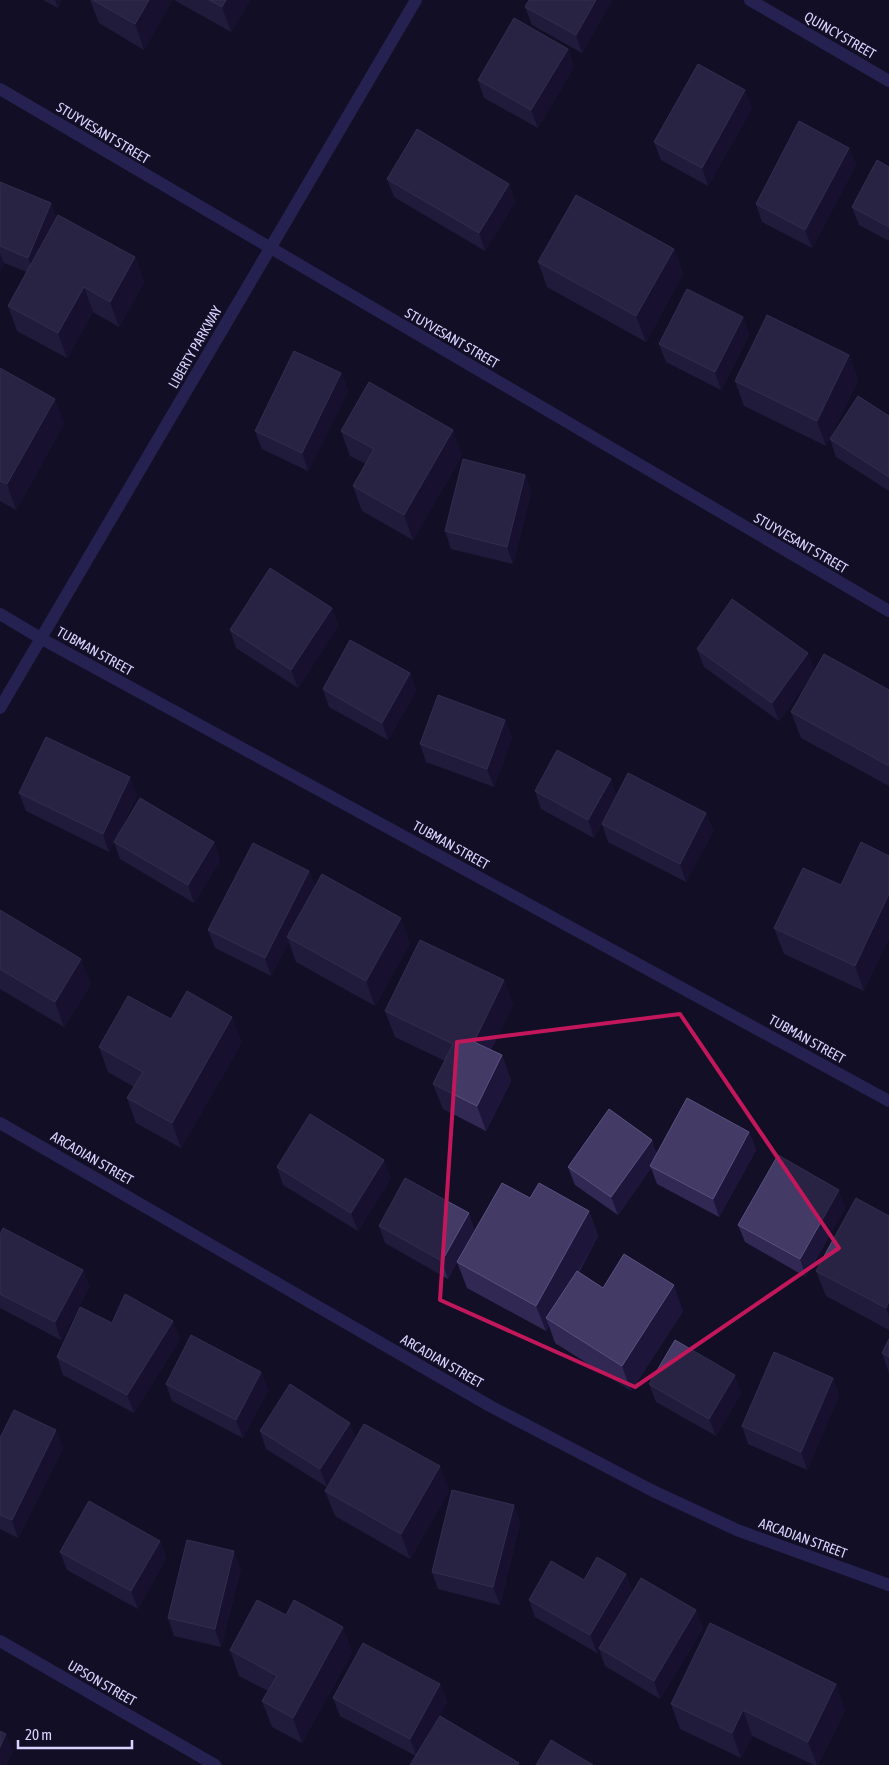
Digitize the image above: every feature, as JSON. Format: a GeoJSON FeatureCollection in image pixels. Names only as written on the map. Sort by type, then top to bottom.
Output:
{"type":"FeatureCollection","features":[{"type":"Feature","properties":{"kind":"street","name":"LIBERTY PARKWAY"},"geometry":{"type":"LineString","coordinates":[[0,708],[416,0]]}},
{"type":"Feature","properties":{"kind":"street","name":"QUINCY STREET"},"geometry":{"type":"LineString","coordinates":[[750,0],[889,81]]}},
{"type":"Feature","properties":{"kind":"street","name":"STUYVESANT STREET"},"geometry":{"type":"LineString","coordinates":[[0,89],[269,249],[889,611]]}},
{"type":"Feature","properties":{"kind":"street","name":"TUBMAN STREET"},"geometry":{"type":"LineString","coordinates":[[0,614],[42,639],[889,1101]]}},
{"type":"Feature","properties":{"kind":"street","name":"ARCADIAN STREET"},"geometry":{"type":"LineString","coordinates":[[0,1123],[490,1406],[653,1491],[737,1530],[889,1585]]}},
{"type":"Feature","properties":{"kind":"street","name":"UPSON STREET"},"geometry":{"type":"LineString","coordinates":[[0,1641],[215,1765]]}},
{"type":"Feature","properties":{"kind":"highlighted area"},"geometry":{"type":"Polygon","coordinates":[[[680,1014],[839,1248],[635,1387],[440,1300],[457,1042],[680,1014]]]}},
{"type":"Feature","properties":{"kind":"building"},"geometry":{"type":"Polygon","coordinates":[[[93,0],[149,0],[135,24],[93,0]]]}},
{"type":"Feature","properties":{"kind":"building"},"geometry":{"type":"Polygon","coordinates":[[[209,0],[226,0],[222,7],[209,0]]]}},
{"type":"Feature","properties":{"kind":"building"},"geometry":{"type":"Polygon","coordinates":[[[529,0],[596,0],[576,35],[525,7],[529,0]]]}},
{"type":"Feature","properties":{"kind":"building"},"geometry":{"type":"Polygon","coordinates":[[[514,18],[568,49],[531,110],[478,80],[514,18]]]}},
{"type":"Feature","properties":{"kind":"building"},"geometry":{"type":"Polygon","coordinates":[[[698,64],[745,90],[702,168],[654,142],[698,64]]]}},
{"type":"Feature","properties":{"kind":"building"},"geometry":{"type":"Polygon","coordinates":[[[799,121],[849,148],[805,230],[756,204],[799,121]]]}},
{"type":"Feature","properties":{"kind":"building"},"geometry":{"type":"Polygon","coordinates":[[[417,129],[509,184],[479,233],[387,179],[417,129]]]}},
{"type":"Feature","properties":{"kind":"building"},"geometry":{"type":"Polygon","coordinates":[[[877,160],[889,167],[889,227],[852,207],[877,160]]]}},
{"type":"Feature","properties":{"kind":"building"},"geometry":{"type":"Polygon","coordinates":[[[0,182],[51,203],[28,258],[0,246],[0,182]]]}},
{"type":"Feature","properties":{"kind":"building"},"geometry":{"type":"Polygon","coordinates":[[[576,195],[674,249],[636,316],[538,262],[576,195]]]}},
{"type":"Feature","properties":{"kind":"building"},"geometry":{"type":"Polygon","coordinates":[[[58,215],[135,257],[110,302],[84,287],[58,333],[8,306],[58,215]]]}},
{"type":"Feature","properties":{"kind":"building"},"geometry":{"type":"Polygon","coordinates":[[[687,289],[743,317],[715,372],[659,344],[687,289]]]}},
{"type":"Feature","properties":{"kind":"building"},"geometry":{"type":"Polygon","coordinates":[[[767,315],[849,355],[817,421],[735,381],[767,315]]]}},
{"type":"Feature","properties":{"kind":"building"},"geometry":{"type":"Polygon","coordinates":[[[294,351],[341,373],[302,453],[255,431],[294,351]]]}},
{"type":"Feature","properties":{"kind":"building"},"geometry":{"type":"Polygon","coordinates":[[[0,368],[55,399],[7,484],[0,481],[0,368]]]}},
{"type":"Feature","properties":{"kind":"building"},"geometry":{"type":"Polygon","coordinates":[[[369,382],[453,430],[404,515],[353,486],[374,449],[341,431],[369,382]]]}},
{"type":"Feature","properties":{"kind":"building"},"geometry":{"type":"Polygon","coordinates":[[[858,396],[889,416],[889,477],[830,439],[858,396]]]}},
{"type":"Feature","properties":{"kind":"building"},"geometry":{"type":"Polygon","coordinates":[[[463,459],[525,475],[507,547],[445,531],[463,459]]]}},
{"type":"Feature","properties":{"kind":"building"},"geometry":{"type":"Polygon","coordinates":[[[270,568],[332,608],[291,670],[230,630],[270,568]]]}},
{"type":"Feature","properties":{"kind":"building"},"geometry":{"type":"Polygon","coordinates":[[[732,599],[808,653],[772,703],[697,649],[732,599]]]}},
{"type":"Feature","properties":{"kind":"building"},"geometry":{"type":"Polygon","coordinates":[[[350,640],[410,673],[382,723],[323,689],[350,640]]]}},
{"type":"Feature","properties":{"kind":"building"},"geometry":{"type":"Polygon","coordinates":[[[824,654],[889,690],[889,766],[791,712],[824,654]]]}},
{"type":"Feature","properties":{"kind":"building"},"geometry":{"type":"Polygon","coordinates":[[[438,695],[505,720],[487,769],[420,744],[438,695]]]}},
{"type":"Feature","properties":{"kind":"building"},"geometry":{"type":"Polygon","coordinates":[[[46,737],[130,777],[103,834],[19,793],[46,737]]]}},
{"type":"Feature","properties":{"kind":"building"},"geometry":{"type":"Polygon","coordinates":[[[557,750],[611,779],[588,820],[535,791],[557,750]]]}},
{"type":"Feature","properties":{"kind":"building"},"geometry":{"type":"Polygon","coordinates":[[[628,773],[706,813],[680,864],[602,824],[628,773]]]}},
{"type":"Feature","properties":{"kind":"building"},"geometry":{"type":"Polygon","coordinates":[[[140,798],[214,842],[188,885],[114,842],[140,798]]]}},
{"type":"Feature","properties":{"kind":"building"},"geometry":{"type":"Polygon","coordinates":[[[861,842],[889,856],[889,894],[855,966],[774,928],[803,868],[841,885],[861,842]]]}},
{"type":"Feature","properties":{"kind":"building"},"geometry":{"type":"Polygon","coordinates":[[[253,843],[309,871],[265,958],[208,930],[253,843]]]}},
{"type":"Feature","properties":{"kind":"building"},"geometry":{"type":"Polygon","coordinates":[[[322,874],[401,918],[366,981],[287,937],[322,874]]]}},
{"type":"Feature","properties":{"kind":"building"},"geometry":{"type":"Polygon","coordinates":[[[0,910],[81,959],[55,1002],[0,969],[0,910]]]}},
{"type":"Feature","properties":{"kind":"building"},"geometry":{"type":"Polygon","coordinates":[[[420,940],[504,980],[474,1042],[502,1055],[477,1106],[433,1084],[453,1044],[385,1011],[420,940]]]}},
{"type":"Feature","properties":{"kind":"building"},"geometry":{"type":"Polygon","coordinates":[[[187,991],[232,1017],[172,1123],[127,1098],[143,1072],[99,1047],[128,996],[171,1019],[187,991]]]}},
{"type":"Feature","properties":{"kind":"building"},"geometry":{"type":"Polygon","coordinates":[[[687,1098],[749,1132],[713,1199],[650,1166],[687,1098]]]}},
{"type":"Feature","properties":{"kind":"building"},"geometry":{"type":"Polygon","coordinates":[[[609,1109],[652,1140],[611,1197],[568,1167],[609,1109]]]}},
{"type":"Feature","properties":{"kind":"building"},"geometry":{"type":"Polygon","coordinates":[[[310,1114],[384,1160],[351,1213],[277,1167],[310,1114]]]}},
{"type":"Feature","properties":{"kind":"building"},"geometry":{"type":"Polygon","coordinates":[[[778,1155],[839,1190],[800,1259],[738,1225],[778,1155]]]}},
{"type":"Feature","properties":{"kind":"building"},"geometry":{"type":"Polygon","coordinates":[[[405,1178],[469,1213],[442,1261],[379,1226],[405,1178]]]}},
{"type":"Feature","properties":{"kind":"building"},"geometry":{"type":"Polygon","coordinates":[[[502,1183],[530,1198],[539,1183],[589,1211],[536,1306],[457,1262],[502,1183]]]}},
{"type":"Feature","properties":{"kind":"building"},"geometry":{"type":"Polygon","coordinates":[[[856,1198],[889,1216],[889,1301],[886,1308],[816,1271],[856,1198]]]}},
{"type":"Feature","properties":{"kind":"building"},"geometry":{"type":"Polygon","coordinates":[[[3,1228],[83,1270],[55,1322],[0,1294],[0,1235],[3,1228]]]}},
{"type":"Feature","properties":{"kind":"building"},"geometry":{"type":"Polygon","coordinates":[[[624,1254],[674,1285],[622,1366],[546,1318],[577,1271],[603,1288],[624,1254]]]}},
{"type":"Feature","properties":{"kind":"building"},"geometry":{"type":"Polygon","coordinates":[[[125,1294],[173,1321],[127,1395],[57,1357],[80,1307],[112,1323],[125,1294]]]}},
{"type":"Feature","properties":{"kind":"building"},"geometry":{"type":"Polygon","coordinates":[[[191,1335],[261,1372],[236,1420],[166,1384],[191,1335]]]}},
{"type":"Feature","properties":{"kind":"building"},"geometry":{"type":"Polygon","coordinates":[[[889,1339],[889,1357],[882,1353],[889,1339]]]}},
{"type":"Feature","properties":{"kind":"building"},"geometry":{"type":"Polygon","coordinates":[[[675,1340],[735,1375],[709,1419],[649,1384],[675,1340]]]}},
{"type":"Feature","properties":{"kind":"building"},"geometry":{"type":"Polygon","coordinates":[[[774,1352],[833,1378],[801,1452],[742,1426],[774,1352]]]}},
{"type":"Feature","properties":{"kind":"building"},"geometry":{"type":"Polygon","coordinates":[[[290,1384],[350,1423],[320,1469],[260,1431],[290,1384]]]}},
{"type":"Feature","properties":{"kind":"building"},"geometry":{"type":"Polygon","coordinates":[[[14,1410],[56,1430],[12,1520],[0,1515],[0,1438],[14,1410]]]}},
{"type":"Feature","properties":{"kind":"building"},"geometry":{"type":"Polygon","coordinates":[[[364,1424],[440,1466],[401,1534],[325,1491],[364,1424]]]}},
{"type":"Feature","properties":{"kind":"building"},"geometry":{"type":"Polygon","coordinates":[[[452,1490],[514,1505],[493,1587],[432,1572],[452,1490]]]}},
{"type":"Feature","properties":{"kind":"building"},"geometry":{"type":"Polygon","coordinates":[[[89,1501],[160,1541],[131,1591],[60,1552],[89,1501]]]}},
{"type":"Feature","properties":{"kind":"building"},"geometry":{"type":"Polygon","coordinates":[[[187,1540],[234,1551],[215,1629],[168,1618],[187,1540]]]}},
{"type":"Feature","properties":{"kind":"building"},"geometry":{"type":"Polygon","coordinates":[[[597,1557],[626,1574],[590,1635],[529,1600],[551,1561],[584,1580],[597,1557]]]}},
{"type":"Feature","properties":{"kind":"building"},"geometry":{"type":"Polygon","coordinates":[[[641,1578],[696,1610],[654,1681],[599,1648],[641,1578]]]}},
{"type":"Feature","properties":{"kind":"building"},"geometry":{"type":"Polygon","coordinates":[[[257,1600],[286,1615],[294,1600],[343,1627],[293,1718],[262,1701],[277,1676],[230,1650],[257,1600]]]}},
{"type":"Feature","properties":{"kind":"building"},"geometry":{"type":"Polygon","coordinates":[[[710,1623],[836,1684],[808,1742],[743,1710],[732,1733],[671,1704],[710,1623]]]}},
{"type":"Feature","properties":{"kind":"building"},"geometry":{"type":"Polygon","coordinates":[[[363,1643],[440,1684],[410,1739],[333,1698],[363,1643]]]}},
{"type":"Feature","properties":{"kind":"building"},"geometry":{"type":"Polygon","coordinates":[[[440,1716],[519,1763],[517,1765],[410,1765],[440,1716]]]}},
{"type":"Feature","properties":{"kind":"building"},"geometry":{"type":"Polygon","coordinates":[[[0,1731],[6,1734],[0,1747],[0,1731]]]}},
{"type":"Feature","properties":{"kind":"building"},"geometry":{"type":"Polygon","coordinates":[[[551,1740],[593,1765],[536,1765],[551,1740]]]}}]}
